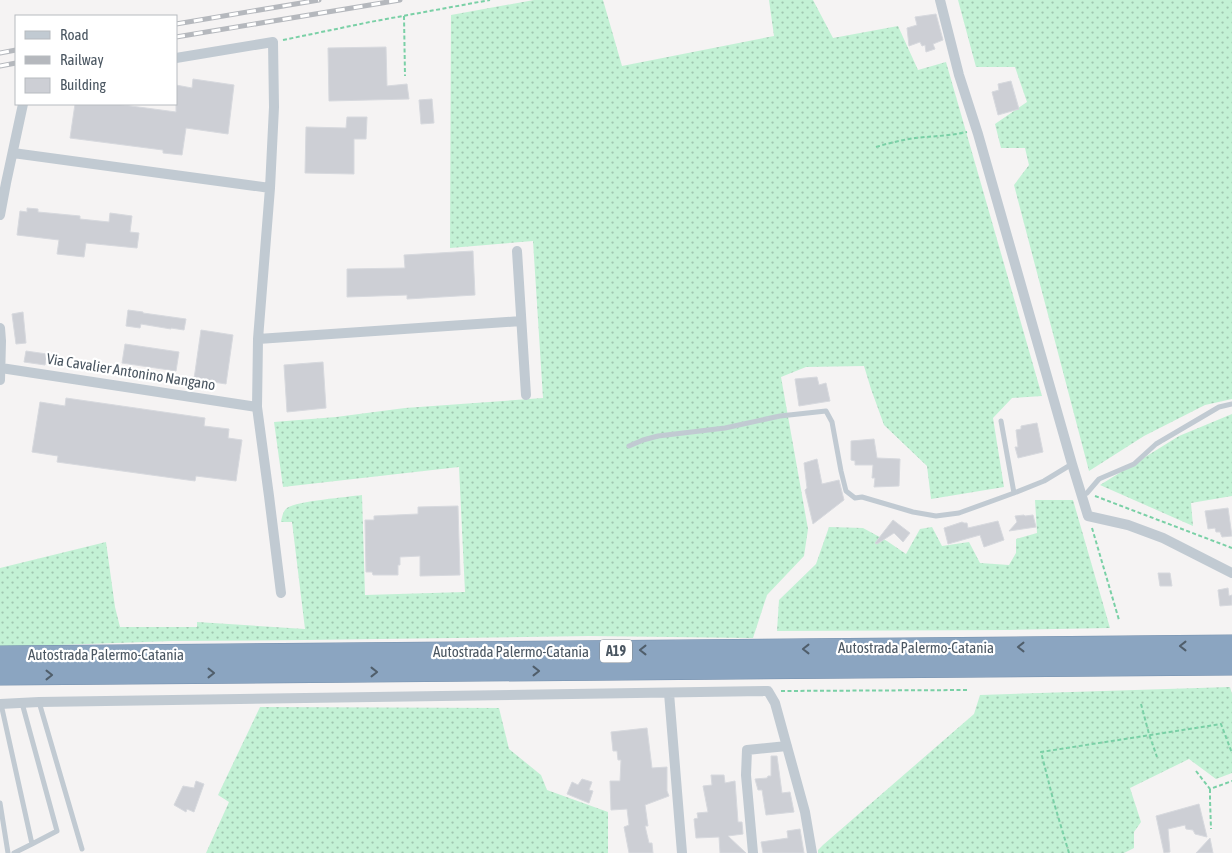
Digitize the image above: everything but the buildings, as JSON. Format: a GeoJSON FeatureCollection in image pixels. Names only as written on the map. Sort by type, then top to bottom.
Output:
{"type":"FeatureCollection","features":[{"type":"Feature","properties":{"kind":"highway","name":"Autostrada Palermo-Catania"},"geometry":{"type":"LineString","coordinates":[[0,656],[1232,645]]}},
{"type":"Feature","properties":{"kind":"highway","name":"Autostrada Palermo-Catania"},"geometry":{"type":"LineString","coordinates":[[0,675],[1232,665]]}},
{"type":"Feature","properties":{"kind":"street"},"geometry":{"type":"LineString","coordinates":[[940,0],[959,75],[977,130],[1088,516],[1128,525],[1163,538],[1232,573]]}},
{"type":"Feature","properties":{"kind":"street"},"geometry":{"type":"LineString","coordinates":[[178,58],[273,42],[274,106],[270,188],[258,339],[257,406],[281,593]]}},
{"type":"Feature","properties":{"kind":"street"},"geometry":{"type":"LineString","coordinates":[[0,215],[23,105]]}},
{"type":"Feature","properties":{"kind":"street"},"geometry":{"type":"LineString","coordinates":[[13,153],[270,188]]}},
{"type":"Feature","properties":{"kind":"street"},"geometry":{"type":"LineString","coordinates":[[517,251],[526,395]]}},
{"type":"Feature","properties":{"kind":"street"},"geometry":{"type":"LineString","coordinates":[[258,339],[521,321]]}},
{"type":"Feature","properties":{"kind":"street"},"geometry":{"type":"LineString","coordinates":[[0,328],[0,380]]}},
{"type":"Feature","properties":{"kind":"street","name":"Via Cavalier Antonino Nangano"},"geometry":{"type":"LineString","coordinates":[[1,368],[257,406]]}},
{"type":"Feature","properties":{"kind":"street"},"geometry":{"type":"LineString","coordinates":[[0,704],[768,692],[775,703],[787,746],[805,812],[812,853]]}},
{"type":"Feature","properties":{"kind":"street"},"geometry":{"type":"LineString","coordinates":[[669,693],[682,853]]}},
{"type":"Feature","properties":{"kind":"street"},"geometry":{"type":"LineString","coordinates":[[753,853],[746,775],[747,750],[787,746]]}},
{"type":"Feature","properties":{"kind":"lane"},"geometry":{"type":"LineString","coordinates":[[1087,493],[1099,479],[1134,464],[1156,444],[1219,408],[1232,404]]}},
{"type":"Feature","properties":{"kind":"lane"},"geometry":{"type":"LineString","coordinates":[[630,446],[658,436],[725,428],[780,416],[826,411],[832,422],[840,471],[846,492],[855,498],[862,497],[913,512],[936,516],[959,513],[1014,494],[1044,481],[1072,464]]}},
{"type":"Feature","properties":{"kind":"lane"},"geometry":{"type":"LineString","coordinates":[[1002,421],[1014,494]]}},
{"type":"Feature","properties":{"kind":"lane"},"geometry":{"type":"LineString","coordinates":[[39,702],[82,849]]}},
{"type":"Feature","properties":{"kind":"lane"},"geometry":{"type":"LineString","coordinates":[[14,853],[57,832],[22,703]]}},
{"type":"Feature","properties":{"kind":"lane"},"geometry":{"type":"LineString","coordinates":[[0,704],[32,844]]}},
{"type":"Feature","properties":{"kind":"lane"},"geometry":{"type":"LineString","coordinates":[[0,734],[7,732]]}},
{"type":"Feature","properties":{"kind":"lane"},"geometry":{"type":"LineString","coordinates":[[0,803],[8,853]]}},
{"type":"Feature","properties":{"kind":"path"},"geometry":{"type":"LineString","coordinates":[[273,42],[490,0]]}},
{"type":"Feature","properties":{"kind":"path"},"geometry":{"type":"LineString","coordinates":[[404,16],[405,76]]}},
{"type":"Feature","properties":{"kind":"path"},"geometry":{"type":"LineString","coordinates":[[876,147],[909,139],[950,136],[977,130]]}},
{"type":"Feature","properties":{"kind":"path"},"geometry":{"type":"LineString","coordinates":[[1087,493],[1232,548]]}},
{"type":"Feature","properties":{"kind":"path"},"geometry":{"type":"LineString","coordinates":[[1088,516],[1119,620]]}},
{"type":"Feature","properties":{"kind":"path"},"geometry":{"type":"LineString","coordinates":[[768,692],[968,690]]}},
{"type":"Feature","properties":{"kind":"path"},"geometry":{"type":"LineString","coordinates":[[1141,704],[1157,757]]}},
{"type":"Feature","properties":{"kind":"path"},"geometry":{"type":"LineString","coordinates":[[1069,853],[1041,752],[1221,724],[1232,752]]}},
{"type":"Feature","properties":{"kind":"path"},"geometry":{"type":"LineString","coordinates":[[1196,771],[1210,789],[1211,829]]}},
{"type":"Feature","properties":{"kind":"path"},"geometry":{"type":"LineString","coordinates":[[1210,789],[1232,781]]}},
{"type":"Feature","properties":{"kind":"green space"},"geometry":{"type":"Polygon","coordinates":[[[534,0],[603,0],[622,66],[774,36],[769,0],[813,0],[833,38],[898,26],[918,70],[946,62],[1042,396],[1012,398],[993,418],[1004,487],[931,499],[927,466],[884,425],[864,366],[806,367],[781,377],[808,529],[804,556],[767,595],[753,638],[590,636],[173,641],[0,647],[0,568],[106,542],[115,607],[120,627],[197,627],[197,622],[305,629],[292,522],[281,522],[287,508],[311,501],[335,498],[362,495],[365,595],[465,592],[459,467],[283,487],[274,422],[336,417],[405,408],[543,398],[533,241],[450,248],[451,15],[534,0]]]}},
{"type":"Feature","properties":{"kind":"green space"},"geometry":{"type":"Polygon","coordinates":[[[958,0],[1232,0],[1232,399],[1205,405],[1144,436],[1089,471],[1014,185],[1029,165],[1025,148],[1001,148],[995,124],[1027,102],[1015,67],[976,67],[958,0]]]}},
{"type":"Feature","properties":{"kind":"green space"},"geometry":{"type":"Polygon","coordinates":[[[1232,414],[1232,496],[1191,503],[1193,526],[1100,485],[1179,436],[1232,414]]]}},
{"type":"Feature","properties":{"kind":"green space"},"geometry":{"type":"Polygon","coordinates":[[[1035,500],[1073,500],[1110,628],[777,631],[779,600],[816,564],[829,527],[863,528],[906,554],[920,529],[932,527],[942,546],[969,542],[980,563],[1009,565],[1016,553],[1016,539],[1037,533],[1035,500]]]}},
{"type":"Feature","properties":{"kind":"green space"},"geometry":{"type":"Polygon","coordinates":[[[1230,687],[1232,694],[1232,773],[1216,779],[1189,759],[1130,788],[1141,822],[1134,832],[1134,848],[1124,853],[818,853],[818,850],[823,845],[974,714],[980,695],[1230,687]]]}},
{"type":"Feature","properties":{"kind":"green space"},"geometry":{"type":"Polygon","coordinates":[[[260,707],[499,708],[509,749],[541,775],[547,790],[608,812],[608,853],[206,853],[229,802],[218,795],[260,707]]]}},
{"type":"Feature","properties":{"kind":"railway"},"geometry":{"type":"LineString","coordinates":[[178,24],[319,0]]}},
{"type":"Feature","properties":{"kind":"railway"},"geometry":{"type":"LineString","coordinates":[[178,37],[400,0]]}},
{"type":"Feature","properties":{"kind":"railway"},"geometry":{"type":"LineString","coordinates":[[0,53],[15,50]]}},
{"type":"Feature","properties":{"kind":"railway"},"geometry":{"type":"LineString","coordinates":[[0,66],[15,63]]}}]}
